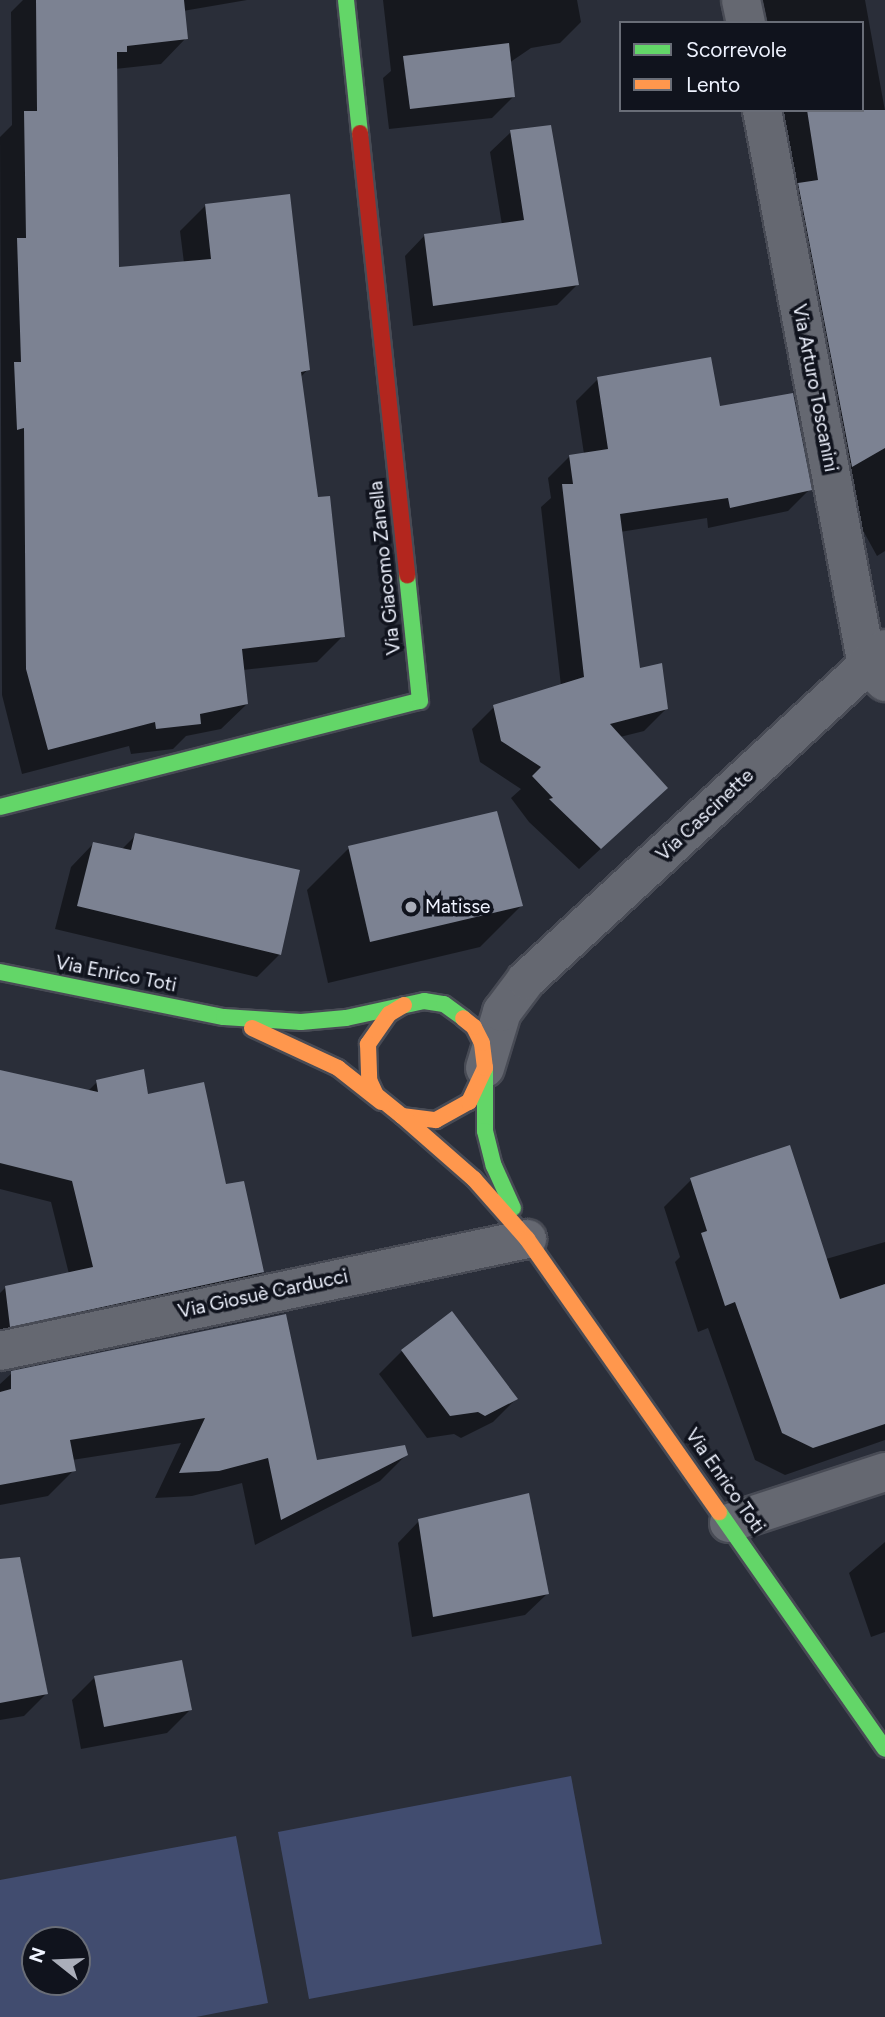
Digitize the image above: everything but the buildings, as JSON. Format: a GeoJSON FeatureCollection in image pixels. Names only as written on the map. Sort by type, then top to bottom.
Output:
{"type":"FeatureCollection","features":[{"type":"Feature","properties":{"kind":"street","name":"Via Giacomo Zanella"},"geometry":{"type":"LineString","coordinates":[[0,807],[420,701],[346,0]]}},
{"type":"Feature","properties":{"kind":"street"},"geometry":{"type":"LineString","coordinates":[[741,0],[746,21]]}},
{"type":"Feature","properties":{"kind":"street","name":"Via Arturo Toscanini"},"geometry":{"type":"LineString","coordinates":[[762,112],[879,665]]}},
{"type":"Feature","properties":{"kind":"street","name":"Via Cascinette"},"geometry":{"type":"LineString","coordinates":[[485,1068],[502,1012],[526,980],[879,665]]}},
{"type":"Feature","properties":{"kind":"street","name":"Via Enrico Toti"},"geometry":{"type":"LineString","coordinates":[[0,972],[224,1017],[302,1021],[414,1003],[444,1004],[474,1027],[482,1043],[485,1068],[485,1130],[494,1166],[527,1239]]}},
{"type":"Feature","properties":{"kind":"street","name":"Via Cascinette"},"geometry":{"type":"LineString","coordinates":[[414,1003],[493,997],[526,980]]}},
{"type":"Feature","properties":{"kind":"street","name":"Via Enrico Toti"},"geometry":{"type":"LineString","coordinates":[[387,1107],[369,1080],[368,1044],[389,1014],[414,1003]]}},
{"type":"Feature","properties":{"kind":"street","name":"Via Enrico Toti"},"geometry":{"type":"LineString","coordinates":[[224,1017],[338,1068],[402,1116],[474,1179],[527,1239],[729,1523],[885,1749]]}},
{"type":"Feature","properties":{"kind":"street","name":"Via Enrico Toti"},"geometry":{"type":"LineString","coordinates":[[402,1116],[436,1120],[454,1114],[480,1086],[485,1068]]}},
{"type":"Feature","properties":{"kind":"street","name":"Via Giosuè Carducci"},"geometry":{"type":"LineString","coordinates":[[0,1350],[527,1239]]}},
{"type":"Feature","properties":{"kind":"street"},"geometry":{"type":"LineString","coordinates":[[729,1523],[885,1472]]}},
{"type":"Feature","properties":{"kind":"shaded area"},"geometry":{"type":"Polygon","coordinates":[[[571,1776],[602,1944],[309,1999],[278,1832],[571,1776]]]}},
{"type":"Feature","properties":{"kind":"shaded area"},"geometry":{"type":"Polygon","coordinates":[[[236,1836],[268,2003],[196,2017],[0,2017],[0,1880],[236,1836]]]}},
{"type":"Feature","properties":{"kind":"traffic: fast"},"geometry":{"type":"LineString","coordinates":[[346,0],[360,133]]}},
{"type":"Feature","properties":{"kind":"traffic: fast"},"geometry":{"type":"LineString","coordinates":[[0,807],[420,701],[407,576]]}},
{"type":"Feature","properties":{"kind":"traffic: fast"},"geometry":{"type":"LineString","coordinates":[[0,972],[224,1017],[301,1022],[346,1018],[424,1001],[444,1004],[463,1018]]}},
{"type":"Feature","properties":{"kind":"traffic: fast"},"geometry":{"type":"LineString","coordinates":[[485,1071],[485,1131],[494,1166],[513,1208]]}},
{"type":"Feature","properties":{"kind":"traffic: fast"},"geometry":{"type":"LineString","coordinates":[[719,1512],[885,1749]]}},
{"type":"Feature","properties":{"kind":"traffic: slow"},"geometry":{"type":"LineString","coordinates":[[404,1005],[389,1014],[368,1044],[369,1080],[376,1095],[402,1116],[436,1120],[469,1102],[485,1068],[482,1043],[474,1027],[463,1018]]}},
{"type":"Feature","properties":{"kind":"traffic: slow"},"geometry":{"type":"LineString","coordinates":[[252,1028],[338,1068],[381,1102]]}},
{"type":"Feature","properties":{"kind":"traffic: slow"},"geometry":{"type":"LineString","coordinates":[[402,1116],[474,1179],[527,1239],[719,1512]]}},
{"type":"Feature","properties":{"kind":"traffic: jam"},"geometry":{"type":"LineString","coordinates":[[360,133],[407,576]]}},
{"type":"Feature","properties":{"kind":"place","name":"Matisse"},"geometry":{"type":"Point","coordinates":[411,907]}}]}
